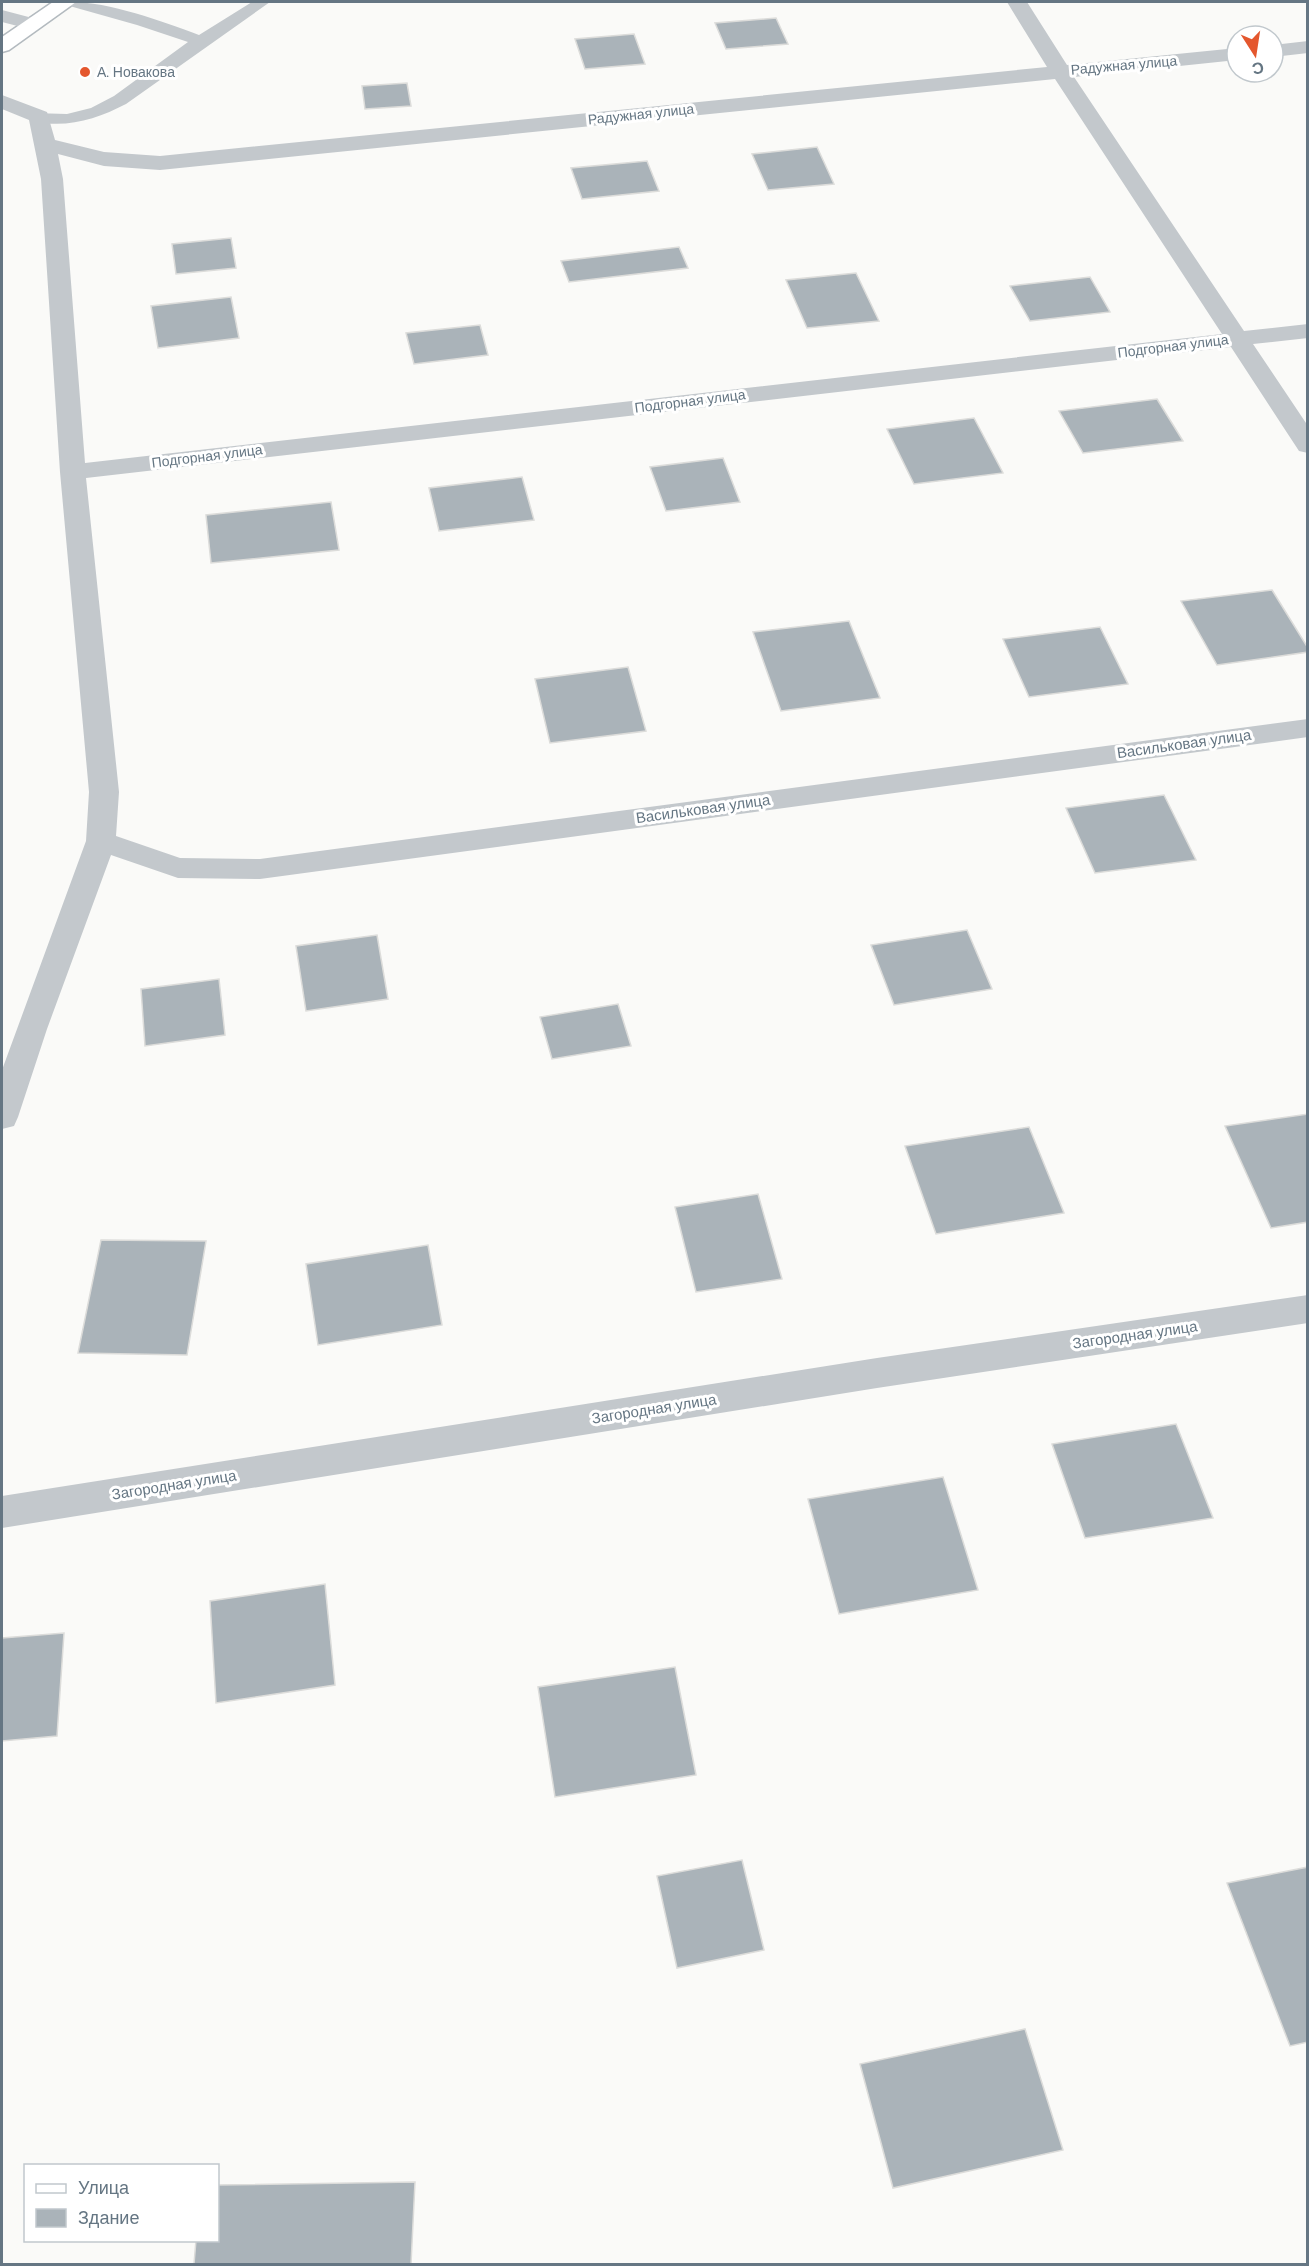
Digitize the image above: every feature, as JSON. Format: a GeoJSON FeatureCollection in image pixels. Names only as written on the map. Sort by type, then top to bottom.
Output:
{"type":"FeatureCollection","features":[{"type":"Feature","properties":{"kind":"main road"},"geometry":{"type":"LineString","coordinates":[[2,46],[66,2]]}},
{"type":"Feature","properties":{"kind":"street"},"geometry":{"type":"LineString","coordinates":[[1017,2],[1060,71],[1308,446]]}},
{"type":"Feature","properties":{"kind":"street"},"geometry":{"type":"LineString","coordinates":[[2,16],[33,24]]}},
{"type":"Feature","properties":{"kind":"street"},"geometry":{"type":"LineString","coordinates":[[1285,50],[1308,47]]}},
{"type":"Feature","properties":{"kind":"street","name":"Радужная улица"},"geometry":{"type":"LineString","coordinates":[[46,144],[104,159],[160,163],[1225,55]]}},
{"type":"Feature","properties":{"kind":"street"},"geometry":{"type":"LineString","coordinates":[[2,101],[39,117],[52,178],[73,472],[104,792],[101,841],[87,884],[31,1029],[2,1117]]}},
{"type":"Feature","properties":{"kind":"street","name":"Подгорная улица"},"geometry":{"type":"LineString","coordinates":[[73,472],[1308,331]]}},
{"type":"Feature","properties":{"kind":"street","name":"Васильковая улица"},"geometry":{"type":"LineString","coordinates":[[101,841],[178,868],[260,869],[1308,728]]}},
{"type":"Feature","properties":{"kind":"street","name":"Загородная улица"},"geometry":{"type":"LineString","coordinates":[[2,1512],[877,1373],[1308,1309]]}},
{"type":"Feature","properties":{"kind":"lane"},"geometry":{"type":"LineString","coordinates":[[72,2],[143,21],[201,41]]}},
{"type":"Feature","properties":{"kind":"lane"},"geometry":{"type":"LineString","coordinates":[[39,117],[68,119],[97,112],[120,100],[201,41],[262,2]]}},
{"type":"Feature","properties":{"kind":"building"},"geometry":{"type":"Polygon","coordinates":[[[776,18],[788,44],[726,49],[715,23],[776,18]]]}},
{"type":"Feature","properties":{"kind":"building"},"geometry":{"type":"Polygon","coordinates":[[[634,34],[645,64],[585,69],[575,39],[634,34]]]}},
{"type":"Feature","properties":{"kind":"building"},"geometry":{"type":"Polygon","coordinates":[[[407,83],[411,106],[365,109],[362,86],[407,83]]]}},
{"type":"Feature","properties":{"kind":"building"},"geometry":{"type":"Polygon","coordinates":[[[817,147],[834,184],[768,190],[752,154],[817,147]]]}},
{"type":"Feature","properties":{"kind":"building"},"geometry":{"type":"Polygon","coordinates":[[[647,161],[659,191],[582,199],[571,168],[647,161]]]}},
{"type":"Feature","properties":{"kind":"building"},"geometry":{"type":"Polygon","coordinates":[[[231,238],[236,268],[176,274],[172,244],[231,238]]]}},
{"type":"Feature","properties":{"kind":"building"},"geometry":{"type":"Polygon","coordinates":[[[679,247],[688,268],[569,282],[561,261],[679,247]]]}},
{"type":"Feature","properties":{"kind":"building"},"geometry":{"type":"Polygon","coordinates":[[[856,273],[879,321],[807,328],[786,280],[856,273]]]}},
{"type":"Feature","properties":{"kind":"building"},"geometry":{"type":"Polygon","coordinates":[[[1090,277],[1110,312],[1030,321],[1010,286],[1090,277]]]}},
{"type":"Feature","properties":{"kind":"building"},"geometry":{"type":"Polygon","coordinates":[[[231,297],[239,338],[158,348],[151,306],[231,297]]]}},
{"type":"Feature","properties":{"kind":"building"},"geometry":{"type":"Polygon","coordinates":[[[480,325],[488,355],[414,364],[406,333],[480,325]]]}},
{"type":"Feature","properties":{"kind":"building"},"geometry":{"type":"Polygon","coordinates":[[[1157,399],[1183,441],[1083,453],[1059,411],[1157,399]]]}},
{"type":"Feature","properties":{"kind":"building"},"geometry":{"type":"Polygon","coordinates":[[[974,418],[1003,473],[914,484],[887,429],[974,418]]]}},
{"type":"Feature","properties":{"kind":"building"},"geometry":{"type":"Polygon","coordinates":[[[723,458],[740,502],[666,511],[650,467],[723,458]]]}},
{"type":"Feature","properties":{"kind":"building"},"geometry":{"type":"Polygon","coordinates":[[[522,477],[534,520],[439,531],[429,488],[522,477]]]}},
{"type":"Feature","properties":{"kind":"building"},"geometry":{"type":"Polygon","coordinates":[[[331,502],[339,550],[211,563],[206,515],[331,502]]]}},
{"type":"Feature","properties":{"kind":"building"},"geometry":{"type":"Polygon","coordinates":[[[1272,590],[1308,648],[1308,652],[1217,665],[1181,601],[1272,590]]]}},
{"type":"Feature","properties":{"kind":"building"},"geometry":{"type":"Polygon","coordinates":[[[849,621],[880,698],[781,711],[753,632],[849,621]]]}},
{"type":"Feature","properties":{"kind":"building"},"geometry":{"type":"Polygon","coordinates":[[[1100,627],[1128,684],[1029,697],[1003,639],[1100,627]]]}},
{"type":"Feature","properties":{"kind":"building"},"geometry":{"type":"Polygon","coordinates":[[[628,667],[646,731],[550,743],[535,679],[628,667]]]}},
{"type":"Feature","properties":{"kind":"building"},"geometry":{"type":"Polygon","coordinates":[[[1164,795],[1196,860],[1095,873],[1066,808],[1164,795]]]}},
{"type":"Feature","properties":{"kind":"building"},"geometry":{"type":"Polygon","coordinates":[[[967,930],[992,989],[894,1005],[871,945],[967,930]]]}},
{"type":"Feature","properties":{"kind":"building"},"geometry":{"type":"Polygon","coordinates":[[[377,935],[388,999],[306,1011],[296,946],[377,935]]]}},
{"type":"Feature","properties":{"kind":"building"},"geometry":{"type":"Polygon","coordinates":[[[219,979],[225,1035],[145,1046],[141,989],[219,979]]]}},
{"type":"Feature","properties":{"kind":"building"},"geometry":{"type":"Polygon","coordinates":[[[618,1004],[631,1046],[552,1059],[540,1017],[618,1004]]]}},
{"type":"Feature","properties":{"kind":"building"},"geometry":{"type":"Polygon","coordinates":[[[1308,1114],[1308,1222],[1271,1228],[1225,1126],[1308,1114]]]}},
{"type":"Feature","properties":{"kind":"building"},"geometry":{"type":"Polygon","coordinates":[[[1029,1127],[1064,1213],[936,1234],[905,1146],[1029,1127]]]}},
{"type":"Feature","properties":{"kind":"building"},"geometry":{"type":"Polygon","coordinates":[[[758,1194],[782,1279],[696,1292],[675,1207],[758,1194]]]}},
{"type":"Feature","properties":{"kind":"building"},"geometry":{"type":"Polygon","coordinates":[[[101,1240],[206,1241],[187,1355],[78,1353],[101,1240]]]}},
{"type":"Feature","properties":{"kind":"building"},"geometry":{"type":"Polygon","coordinates":[[[428,1245],[442,1325],[318,1345],[306,1264],[428,1245]]]}},
{"type":"Feature","properties":{"kind":"building"},"geometry":{"type":"Polygon","coordinates":[[[1176,1424],[1213,1518],[1085,1538],[1052,1444],[1176,1424]]]}},
{"type":"Feature","properties":{"kind":"building"},"geometry":{"type":"Polygon","coordinates":[[[943,1477],[978,1590],[839,1614],[808,1499],[943,1477]]]}},
{"type":"Feature","properties":{"kind":"building"},"geometry":{"type":"Polygon","coordinates":[[[325,1584],[335,1685],[216,1703],[210,1601],[325,1584]]]}},
{"type":"Feature","properties":{"kind":"building"},"geometry":{"type":"Polygon","coordinates":[[[64,1633],[57,1736],[2,1741],[2,1638],[64,1633]]]}},
{"type":"Feature","properties":{"kind":"building"},"geometry":{"type":"Polygon","coordinates":[[[675,1667],[696,1775],[555,1797],[538,1687],[675,1667]]]}},
{"type":"Feature","properties":{"kind":"building"},"geometry":{"type":"Polygon","coordinates":[[[742,1860],[764,1950],[677,1968],[657,1876],[742,1860]]]}},
{"type":"Feature","properties":{"kind":"building"},"geometry":{"type":"Polygon","coordinates":[[[1308,1867],[1308,2042],[1290,2046],[1227,1883],[1308,1867]]]}},
{"type":"Feature","properties":{"kind":"building"},"geometry":{"type":"Polygon","coordinates":[[[1025,2029],[1063,2150],[893,2188],[860,2064],[1025,2029]]]}},
{"type":"Feature","properties":{"kind":"building"},"geometry":{"type":"Polygon","coordinates":[[[415,2182],[411,2264],[194,2264],[196,2242],[219,2242],[219,2185],[415,2182]]]}},
{"type":"Feature","properties":{"kind":"place","name":"А. Новакова"},"geometry":{"type":"Point","coordinates":[85,72]}}]}
